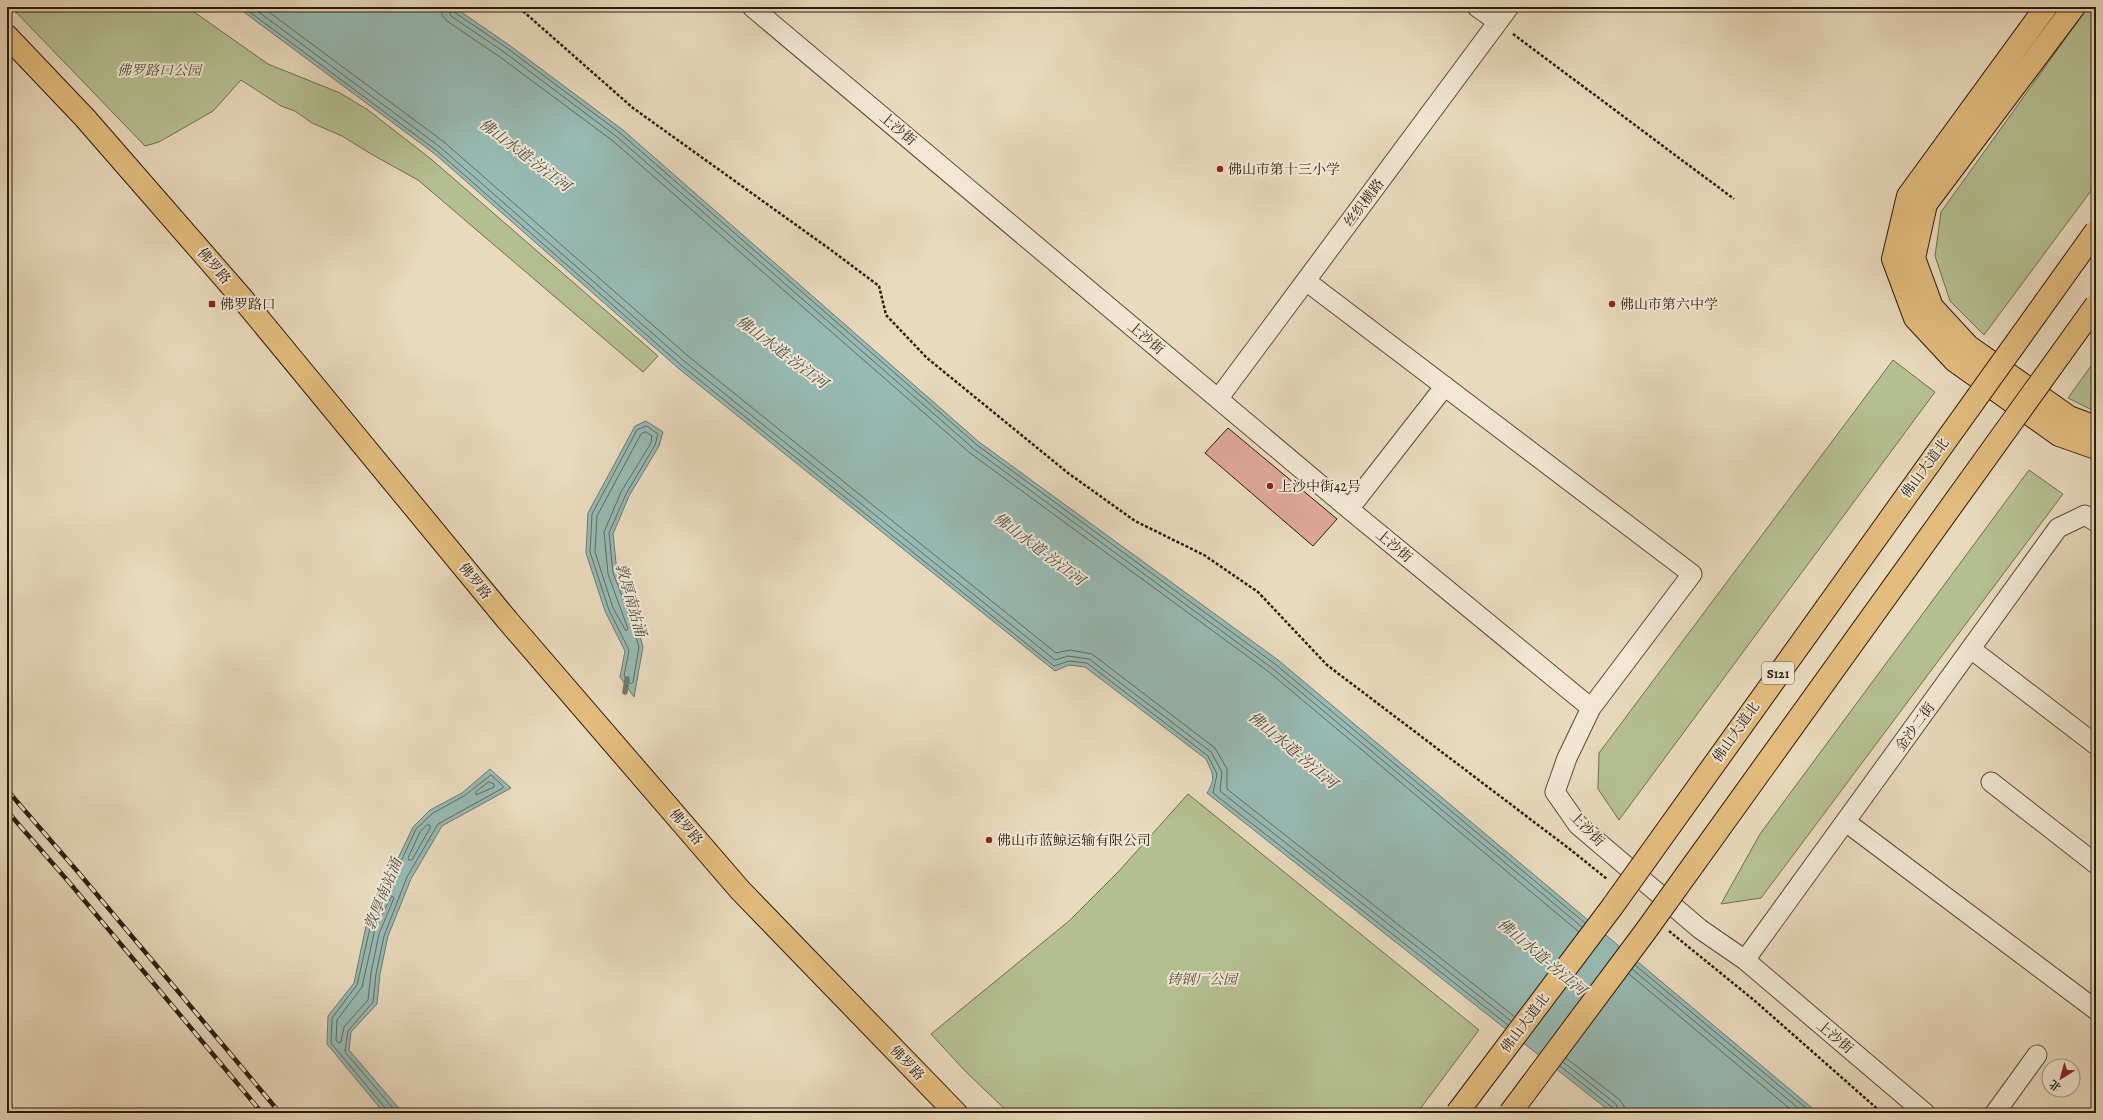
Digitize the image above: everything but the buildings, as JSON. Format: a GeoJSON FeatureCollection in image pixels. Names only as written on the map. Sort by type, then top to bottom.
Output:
{"type":"FeatureCollection","features":[{"type":"Feature","properties":{"kind":"main road"},"geometry":{"type":"LineString","coordinates":[[2046,7],[1908,196],[1893,259],[1915,318],[1955,361],[2059,435],[2096,448]]}},
{"type":"Feature","properties":{"kind":"main road"},"geometry":{"type":"LineString","coordinates":[[2074,7],[1926,204],[1914,258],[1932,307],[1968,346],[2068,417],[2096,427]]}},
{"type":"Feature","properties":{"kind":"main road","name":"佛罗路"},"geometry":{"type":"LineString","coordinates":[[7,36],[85,118],[241,297],[508,621],[735,884],[956,1113]]}},
{"type":"Feature","properties":{"kind":"main road","name":"佛山大道北"},"geometry":{"type":"LineString","coordinates":[[1457,1113],[1612,907],[2096,231]]}},
{"type":"Feature","properties":{"kind":"main road"},"geometry":{"type":"LineString","coordinates":[[1510,1113],[1646,932],[2096,305]]}},
{"type":"Feature","properties":{"kind":"street","name":"上沙街"},"geometry":{"type":"LineString","coordinates":[[752,7],[1349,509],[1591,708],[1567,758],[1555,792],[1578,825],[1700,929],[1745,960],[1925,1113]]}},
{"type":"Feature","properties":{"kind":"street"},"geometry":{"type":"LineString","coordinates":[[1477,7],[1498,22]]}},
{"type":"Feature","properties":{"kind":"street","name":"丝织横路"},"geometry":{"type":"LineString","coordinates":[[1218,399],[1510,7]]}},
{"type":"Feature","properties":{"kind":"street"},"geometry":{"type":"LineString","coordinates":[[1306,281],[1692,574],[1591,708]]}},
{"type":"Feature","properties":{"kind":"street"},"geometry":{"type":"LineString","coordinates":[[1349,509],[1445,386]]}},
{"type":"Feature","properties":{"kind":"street","name":"金沙二街"},"geometry":{"type":"LineString","coordinates":[[1745,960],[2058,528],[2085,515],[2096,522]]}},
{"type":"Feature","properties":{"kind":"street"},"geometry":{"type":"LineString","coordinates":[[1971,649],[2096,745]]}},
{"type":"Feature","properties":{"kind":"street"},"geometry":{"type":"LineString","coordinates":[[1991,782],[2096,864]]}},
{"type":"Feature","properties":{"kind":"street"},"geometry":{"type":"LineString","coordinates":[[1846,822],[2096,1010]]}},
{"type":"Feature","properties":{"kind":"street"},"geometry":{"type":"LineString","coordinates":[[1995,1113],[2037,1055]]}},
{"type":"Feature","properties":{"kind":"path"},"geometry":{"type":"LineString","coordinates":[[514,7],[524,12],[633,108],[879,286],[886,315],[926,358],[1068,473],[1135,521],[1204,555],[1258,592],[1327,665],[1571,850],[1608,880]]}},
{"type":"Feature","properties":{"kind":"path"},"geometry":{"type":"LineString","coordinates":[[1498,22],[1734,199]]}},
{"type":"Feature","properties":{"kind":"path"},"geometry":{"type":"LineString","coordinates":[[1663,926],[1755,1001],[1882,1113]]}},
{"type":"Feature","properties":{"kind":"green space","name":"佛罗路口公园"},"geometry":{"type":"Polygon","coordinates":[[[11,7],[187,7],[268,64],[340,93],[368,110],[431,159],[658,356],[643,372],[418,180],[342,136],[312,123],[295,111],[281,106],[241,80],[213,111],[159,142],[145,146],[11,7]]]}},
{"type":"Feature","properties":{"kind":"green space"},"geometry":{"type":"Polygon","coordinates":[[[2088,7],[2096,7],[2096,184],[1984,335],[1950,301],[1935,256],[1941,212],[2088,7]]]}},
{"type":"Feature","properties":{"kind":"green space"},"geometry":{"type":"Polygon","coordinates":[[[2096,359],[2096,412],[2068,398],[2096,359]]]}},
{"type":"Feature","properties":{"kind":"green space"},"geometry":{"type":"Polygon","coordinates":[[[1893,360],[1935,392],[1619,820],[1598,789],[1599,753],[1893,360]]]}},
{"type":"Feature","properties":{"kind":"green space"},"geometry":{"type":"Polygon","coordinates":[[[2029,470],[2063,494],[1761,898],[1721,904],[1760,834],[2029,470]]]}},
{"type":"Feature","properties":{"kind":"green space","name":"铸钢厂公园"},"geometry":{"type":"Polygon","coordinates":[[[1188,794],[1479,1030],[1417,1113],[1009,1113],[965,1071],[931,1034],[1069,921],[1119,871],[1188,794]]]}},
{"type":"Feature","properties":{"kind":"water","name":"佛山水道-汾江河"},"geometry":{"type":"Polygon","coordinates":[[[237,7],[454,7],[509,45],[623,130],[979,442],[1278,660],[1818,1113],[1612,1113],[1207,793],[1212,783],[1212,776],[1206,759],[1085,667],[1069,665],[1055,671],[678,368],[435,154],[237,7]]]}},
{"type":"Feature","properties":{"kind":"water"},"geometry":{"type":"Polygon","coordinates":[[[646,421],[663,432],[659,446],[629,496],[613,534],[617,572],[633,612],[643,647],[634,697],[620,677],[625,651],[605,611],[586,553],[588,513],[635,426],[646,421]]]}},
{"type":"Feature","properties":{"kind":"water"},"geometry":{"type":"Polygon","coordinates":[[[490,769],[511,788],[442,826],[411,879],[388,936],[380,974],[377,1004],[351,1032],[349,1050],[403,1113],[384,1113],[327,1044],[328,1016],[354,983],[366,926],[413,827],[430,810],[462,793],[490,769]]]}},
{"type":"Feature","properties":{"kind":"waterway","name":"敦厚南站涌"},"geometry":{"type":"LineString","coordinates":[[625,692],[627,679]]}},
{"type":"Feature","properties":{"kind":"railway"},"geometry":{"type":"LineString","coordinates":[[7,790],[78,872],[280,1113]]}},
{"type":"Feature","properties":{"kind":"railway"},"geometry":{"type":"LineString","coordinates":[[7,811],[68,881],[262,1113]]}},
{"type":"Feature","properties":{"kind":"place","name":"佛山市第十三小学"},"geometry":{"type":"Point","coordinates":[1220,169]}},
{"type":"Feature","properties":{"kind":"place","name":"佛罗路口"},"geometry":{"type":"Point","coordinates":[212,304]}},
{"type":"Feature","properties":{"kind":"place","name":"佛山市第六中学"},"geometry":{"type":"Point","coordinates":[1612,304]}},
{"type":"Feature","properties":{"kind":"place","name":"上沙中街42号"},"geometry":{"type":"Point","coordinates":[1270,486]}},
{"type":"Feature","properties":{"kind":"place","name":"佛山市蓝鲸运输有限公司"},"geometry":{"type":"Point","coordinates":[989,840]}}]}
